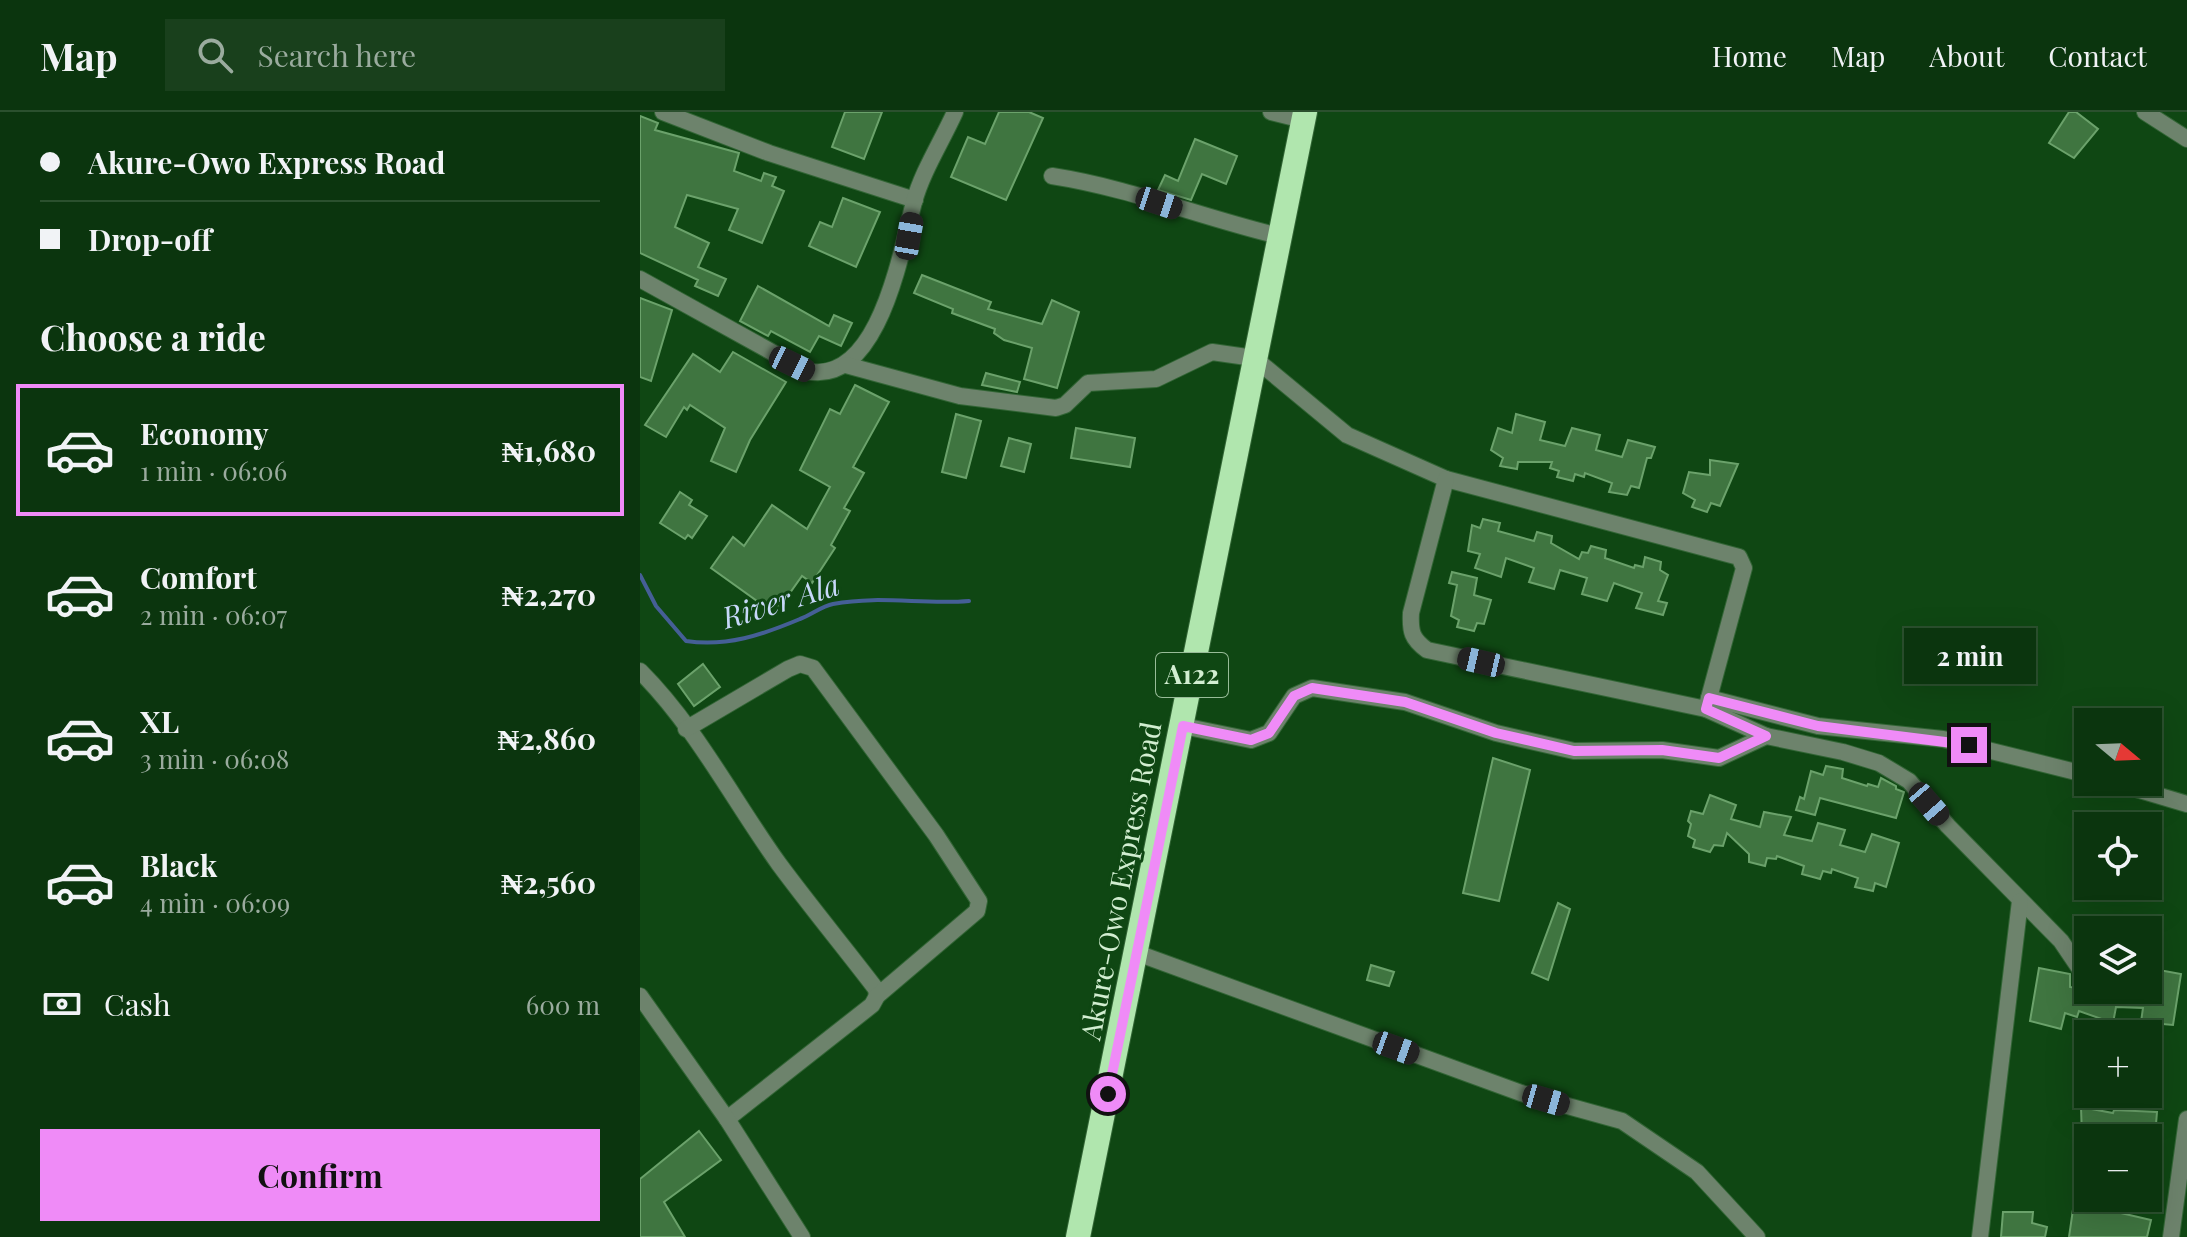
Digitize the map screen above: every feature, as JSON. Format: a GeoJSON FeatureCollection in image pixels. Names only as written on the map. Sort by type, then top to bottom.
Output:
{"type":"FeatureCollection","features":[{"type":"Feature","properties":{"kind":"highway","name":"Akure-Owo Express Road"},"geometry":{"type":"LineString","coordinates":[[1078,1237],[1304,116]]}},
{"type":"Feature","properties":{"kind":"street"},"geometry":{"type":"LineString","coordinates":[[663,112],[769,153],[915,200]]}},
{"type":"Feature","properties":{"kind":"street"},"geometry":{"type":"LineString","coordinates":[[640,279],[806,371],[830,373],[846,365],[874,328],[901,261],[915,200],[955,112]]}},
{"type":"Feature","properties":{"kind":"street"},"geometry":{"type":"LineString","coordinates":[[1271,112],[1304,116]]}},
{"type":"Feature","properties":{"kind":"street"},"geometry":{"type":"LineString","coordinates":[[2145,112],[2187,139]]}},
{"type":"Feature","properties":{"kind":"street"},"geometry":{"type":"LineString","coordinates":[[1052,176],[1103,184],[1211,220],[1279,236]]}},
{"type":"Feature","properties":{"kind":"street"},"geometry":{"type":"LineString","coordinates":[[846,365],[960,396],[1056,408],[1065,405],[1088,383],[1156,379],[1212,352],[1254,358],[1347,435],[1446,479],[1739,557],[1744,568],[1708,703]]}},
{"type":"Feature","properties":{"kind":"street"},"geometry":{"type":"LineString","coordinates":[[1446,479],[1411,613],[1410,632],[1427,650],[1818,726],[1943,739],[2074,772]]}},
{"type":"Feature","properties":{"kind":"street"},"geometry":{"type":"LineString","coordinates":[[686,729],[788,669],[807,665],[813,668],[936,835],[980,906],[830,1041],[727,1119]]}},
{"type":"Feature","properties":{"kind":"street"},"geometry":{"type":"LineString","coordinates":[[640,671],[658,689],[779,863],[876,989],[877,996]]}},
{"type":"Feature","properties":{"kind":"street"},"geometry":{"type":"LineString","coordinates":[[1183,726],[1259,739],[1269,733],[1294,696],[1312,688],[1405,702],[1496,733],[1574,751],[1662,750],[1719,758],[1766,736]]}},
{"type":"Feature","properties":{"kind":"street"},"geometry":{"type":"LineString","coordinates":[[1708,703],[1766,736],[1843,752],[1896,771],[2061,941],[2074,960]]}},
{"type":"Feature","properties":{"kind":"street"},"geometry":{"type":"LineString","coordinates":[[2160,796],[2187,804]]}},
{"type":"Feature","properties":{"kind":"street"},"geometry":{"type":"LineString","coordinates":[[1980,1237],[2020,901]]}},
{"type":"Feature","properties":{"kind":"street"},"geometry":{"type":"LineString","coordinates":[[1137,953],[1521,1093],[1622,1121],[1697,1172],[1757,1237]]}},
{"type":"Feature","properties":{"kind":"street"},"geometry":{"type":"LineString","coordinates":[[640,996],[727,1119],[802,1237]]}},
{"type":"Feature","properties":{"kind":"street"},"geometry":{"type":"LineString","coordinates":[[2171,1237],[2187,1119]]}},
{"type":"Feature","properties":{"kind":"building"},"geometry":{"type":"Polygon","coordinates":[[[845,112],[882,112],[864,159],[832,147],[845,112]]]}},
{"type":"Feature","properties":{"kind":"building"},"geometry":{"type":"Polygon","coordinates":[[[999,112],[1029,112],[1043,118],[1006,200],[951,177],[968,137],[985,144],[999,112]]]}},
{"type":"Feature","properties":{"kind":"building"},"geometry":{"type":"Polygon","coordinates":[[[2069,112],[2076,112],[2098,129],[2074,158],[2049,143],[2069,112]]]}},
{"type":"Feature","properties":{"kind":"building"},"geometry":{"type":"Polygon","coordinates":[[[640,116],[658,123],[655,130],[739,153],[734,171],[761,181],[764,173],[776,177],[772,186],[784,191],[762,243],[729,230],[738,209],[687,195],[675,227],[709,243],[698,267],[726,279],[718,296],[695,286],[698,280],[640,253],[640,116]]]}},
{"type":"Feature","properties":{"kind":"building"},"geometry":{"type":"Polygon","coordinates":[[[1195,139],[1237,156],[1226,184],[1202,174],[1191,200],[1158,190],[1165,175],[1178,181],[1195,139]]]}},
{"type":"Feature","properties":{"kind":"building"},"geometry":{"type":"Polygon","coordinates":[[[843,198],[880,212],[856,267],[809,246],[820,222],[832,227],[843,198]]]}},
{"type":"Feature","properties":{"kind":"building"},"geometry":{"type":"Polygon","coordinates":[[[922,275],[991,302],[988,309],[1042,324],[1052,300],[1079,312],[1057,388],[1024,379],[1032,348],[1004,340],[994,333],[995,329],[952,313],[953,309],[914,293],[922,275]]]}},
{"type":"Feature","properties":{"kind":"building"},"geometry":{"type":"Polygon","coordinates":[[[758,286],[829,326],[834,315],[852,323],[841,346],[819,336],[810,352],[771,331],[768,336],[740,321],[758,286]]]}},
{"type":"Feature","properties":{"kind":"building"},"geometry":{"type":"Polygon","coordinates":[[[640,298],[672,310],[651,381],[640,377],[640,298]]]}},
{"type":"Feature","properties":{"kind":"building"},"geometry":{"type":"Polygon","coordinates":[[[733,352],[786,382],[750,440],[736,472],[711,461],[725,428],[690,405],[687,410],[684,407],[666,437],[645,425],[693,354],[720,372],[733,352]]]}},
{"type":"Feature","properties":{"kind":"building"},"geometry":{"type":"Polygon","coordinates":[[[986,373],[1020,382],[1017,392],[982,385],[986,373]]]}},
{"type":"Feature","properties":{"kind":"building"},"geometry":{"type":"Polygon","coordinates":[[[855,385],[889,402],[853,467],[864,473],[844,508],[850,511],[831,545],[835,548],[812,583],[802,576],[775,614],[711,568],[733,537],[744,546],[772,505],[807,529],[830,487],[800,470],[830,409],[840,414],[855,385]]]}},
{"type":"Feature","properties":{"kind":"building"},"geometry":{"type":"Polygon","coordinates":[[[956,414],[981,421],[966,478],[942,472],[956,414]]]}},
{"type":"Feature","properties":{"kind":"building"},"geometry":{"type":"Polygon","coordinates":[[[1516,414],[1545,422],[1540,440],[1565,446],[1572,428],[1600,435],[1596,450],[1622,457],[1628,440],[1655,447],[1651,458],[1647,458],[1639,488],[1631,486],[1627,495],[1609,492],[1612,483],[1585,473],[1584,477],[1575,474],[1573,481],[1557,477],[1559,471],[1550,468],[1552,462],[1518,462],[1517,469],[1500,466],[1503,458],[1491,450],[1498,428],[1512,433],[1516,414]]]}},
{"type":"Feature","properties":{"kind":"building"},"geometry":{"type":"Polygon","coordinates":[[[1076,428],[1135,438],[1130,467],[1071,458],[1076,428]]]}},
{"type":"Feature","properties":{"kind":"building"},"geometry":{"type":"Polygon","coordinates":[[[1009,438],[1031,444],[1024,472],[1001,466],[1009,438]]]}},
{"type":"Feature","properties":{"kind":"building"},"geometry":{"type":"Polygon","coordinates":[[[1710,460],[1738,464],[1720,506],[1711,503],[1707,512],[1692,507],[1695,500],[1683,493],[1689,472],[1710,475],[1710,460]]]}},
{"type":"Feature","properties":{"kind":"building"},"geometry":{"type":"Polygon","coordinates":[[[680,492],[692,500],[689,505],[707,516],[692,538],[688,535],[685,539],[660,523],[680,492]]]}},
{"type":"Feature","properties":{"kind":"building"},"geometry":{"type":"Polygon","coordinates":[[[1483,519],[1500,523],[1498,531],[1534,541],[1537,532],[1552,536],[1551,543],[1579,559],[1582,552],[1588,553],[1591,546],[1606,550],[1605,558],[1634,568],[1635,565],[1643,567],[1645,557],[1661,562],[1660,570],[1668,575],[1658,601],[1667,603],[1663,615],[1636,608],[1642,593],[1614,583],[1607,601],[1582,594],[1587,578],[1560,570],[1554,589],[1529,582],[1534,568],[1506,558],[1501,577],[1475,568],[1480,554],[1468,551],[1472,525],[1480,528],[1483,519]]]}},
{"type":"Feature","properties":{"kind":"building"},"geometry":{"type":"Polygon","coordinates":[[[1452,572],[1477,578],[1474,595],[1491,600],[1484,624],[1477,623],[1474,631],[1457,627],[1459,620],[1451,616],[1457,585],[1449,583],[1452,572]]]}},
{"type":"Feature","properties":{"kind":"building"},"geometry":{"type":"Polygon","coordinates":[[[703,664],[720,687],[694,706],[678,684],[703,664]]]}},
{"type":"Feature","properties":{"kind":"building"},"geometry":{"type":"Polygon","coordinates":[[[1493,758],[1530,770],[1499,901],[1463,893],[1493,758]]]}},
{"type":"Feature","properties":{"kind":"building"},"geometry":{"type":"Polygon","coordinates":[[[1826,766],[1843,769],[1842,778],[1867,786],[1878,787],[1881,778],[1896,786],[1904,792],[1896,818],[1820,798],[1815,815],[1796,810],[1800,797],[1804,799],[1811,771],[1823,775],[1826,766]]]}},
{"type":"Feature","properties":{"kind":"building"},"geometry":{"type":"Polygon","coordinates":[[[1710,795],[1736,805],[1731,819],[1760,827],[1764,812],[1791,817],[1784,835],[1812,841],[1818,823],[1845,830],[1840,845],[1865,852],[1872,834],[1899,843],[1886,887],[1875,883],[1873,891],[1855,887],[1858,878],[1832,869],[1831,873],[1823,871],[1820,879],[1802,874],[1804,866],[1777,856],[1776,859],[1767,858],[1765,866],[1749,862],[1749,854],[1727,833],[1723,846],[1714,845],[1710,852],[1693,847],[1695,840],[1688,836],[1691,811],[1703,814],[1710,795]]]}},
{"type":"Feature","properties":{"kind":"building"},"geometry":{"type":"Polygon","coordinates":[[[1558,903],[1570,909],[1548,980],[1532,973],[1558,903]]]}},
{"type":"Feature","properties":{"kind":"building"},"geometry":{"type":"Polygon","coordinates":[[[1371,965],[1394,972],[1389,986],[1367,980],[1371,965]]]}},
{"type":"Feature","properties":{"kind":"building"},"geometry":{"type":"Polygon","coordinates":[[[2039,968],[2070,974],[2074,1004],[2162,1004],[2162,971],[2181,974],[2173,1025],[2162,1024],[2162,1020],[2141,1020],[2143,1008],[2116,1007],[2114,1020],[2079,1011],[2077,1017],[2065,1013],[2061,1029],[2030,1021],[2039,968]]]}},
{"type":"Feature","properties":{"kind":"building"},"geometry":{"type":"Polygon","coordinates":[[[2081,1108],[2113,1113],[2114,1110],[2157,1112],[2156,1124],[2082,1124],[2081,1108]]]}},
{"type":"Feature","properties":{"kind":"building"},"geometry":{"type":"Polygon","coordinates":[[[699,1131],[721,1160],[664,1202],[685,1237],[640,1237],[640,1179],[699,1131]]]}},
{"type":"Feature","properties":{"kind":"building"},"geometry":{"type":"Polygon","coordinates":[[[2074,1202],[2074,1212],[2117,1212],[2151,1220],[2147,1237],[2069,1237],[2074,1202]]]}},
{"type":"Feature","properties":{"kind":"building"},"geometry":{"type":"Polygon","coordinates":[[[2003,1212],[2033,1212],[2032,1223],[2047,1227],[2045,1237],[2001,1237],[2003,1212]]]}},
{"type":"Feature","properties":{"kind":"waterway","name":"River Ala"},"geometry":{"type":"LineString","coordinates":[[640,575],[656,606],[686,641],[730,641],[758,635],[833,604],[850,601],[969,601]]}},
{"type":"Feature","properties":{"kind":"route"},"geometry":{"type":"LineString","coordinates":[[1108,1094],[1183,726],[1259,739],[1269,733],[1294,696],[1301,690],[1312,688],[1405,702],[1496,733],[1574,751],[1662,750],[1719,758],[1766,736],[1706,709],[1709,698],[1818,726],[1943,739],[1969,745]]}}]}
